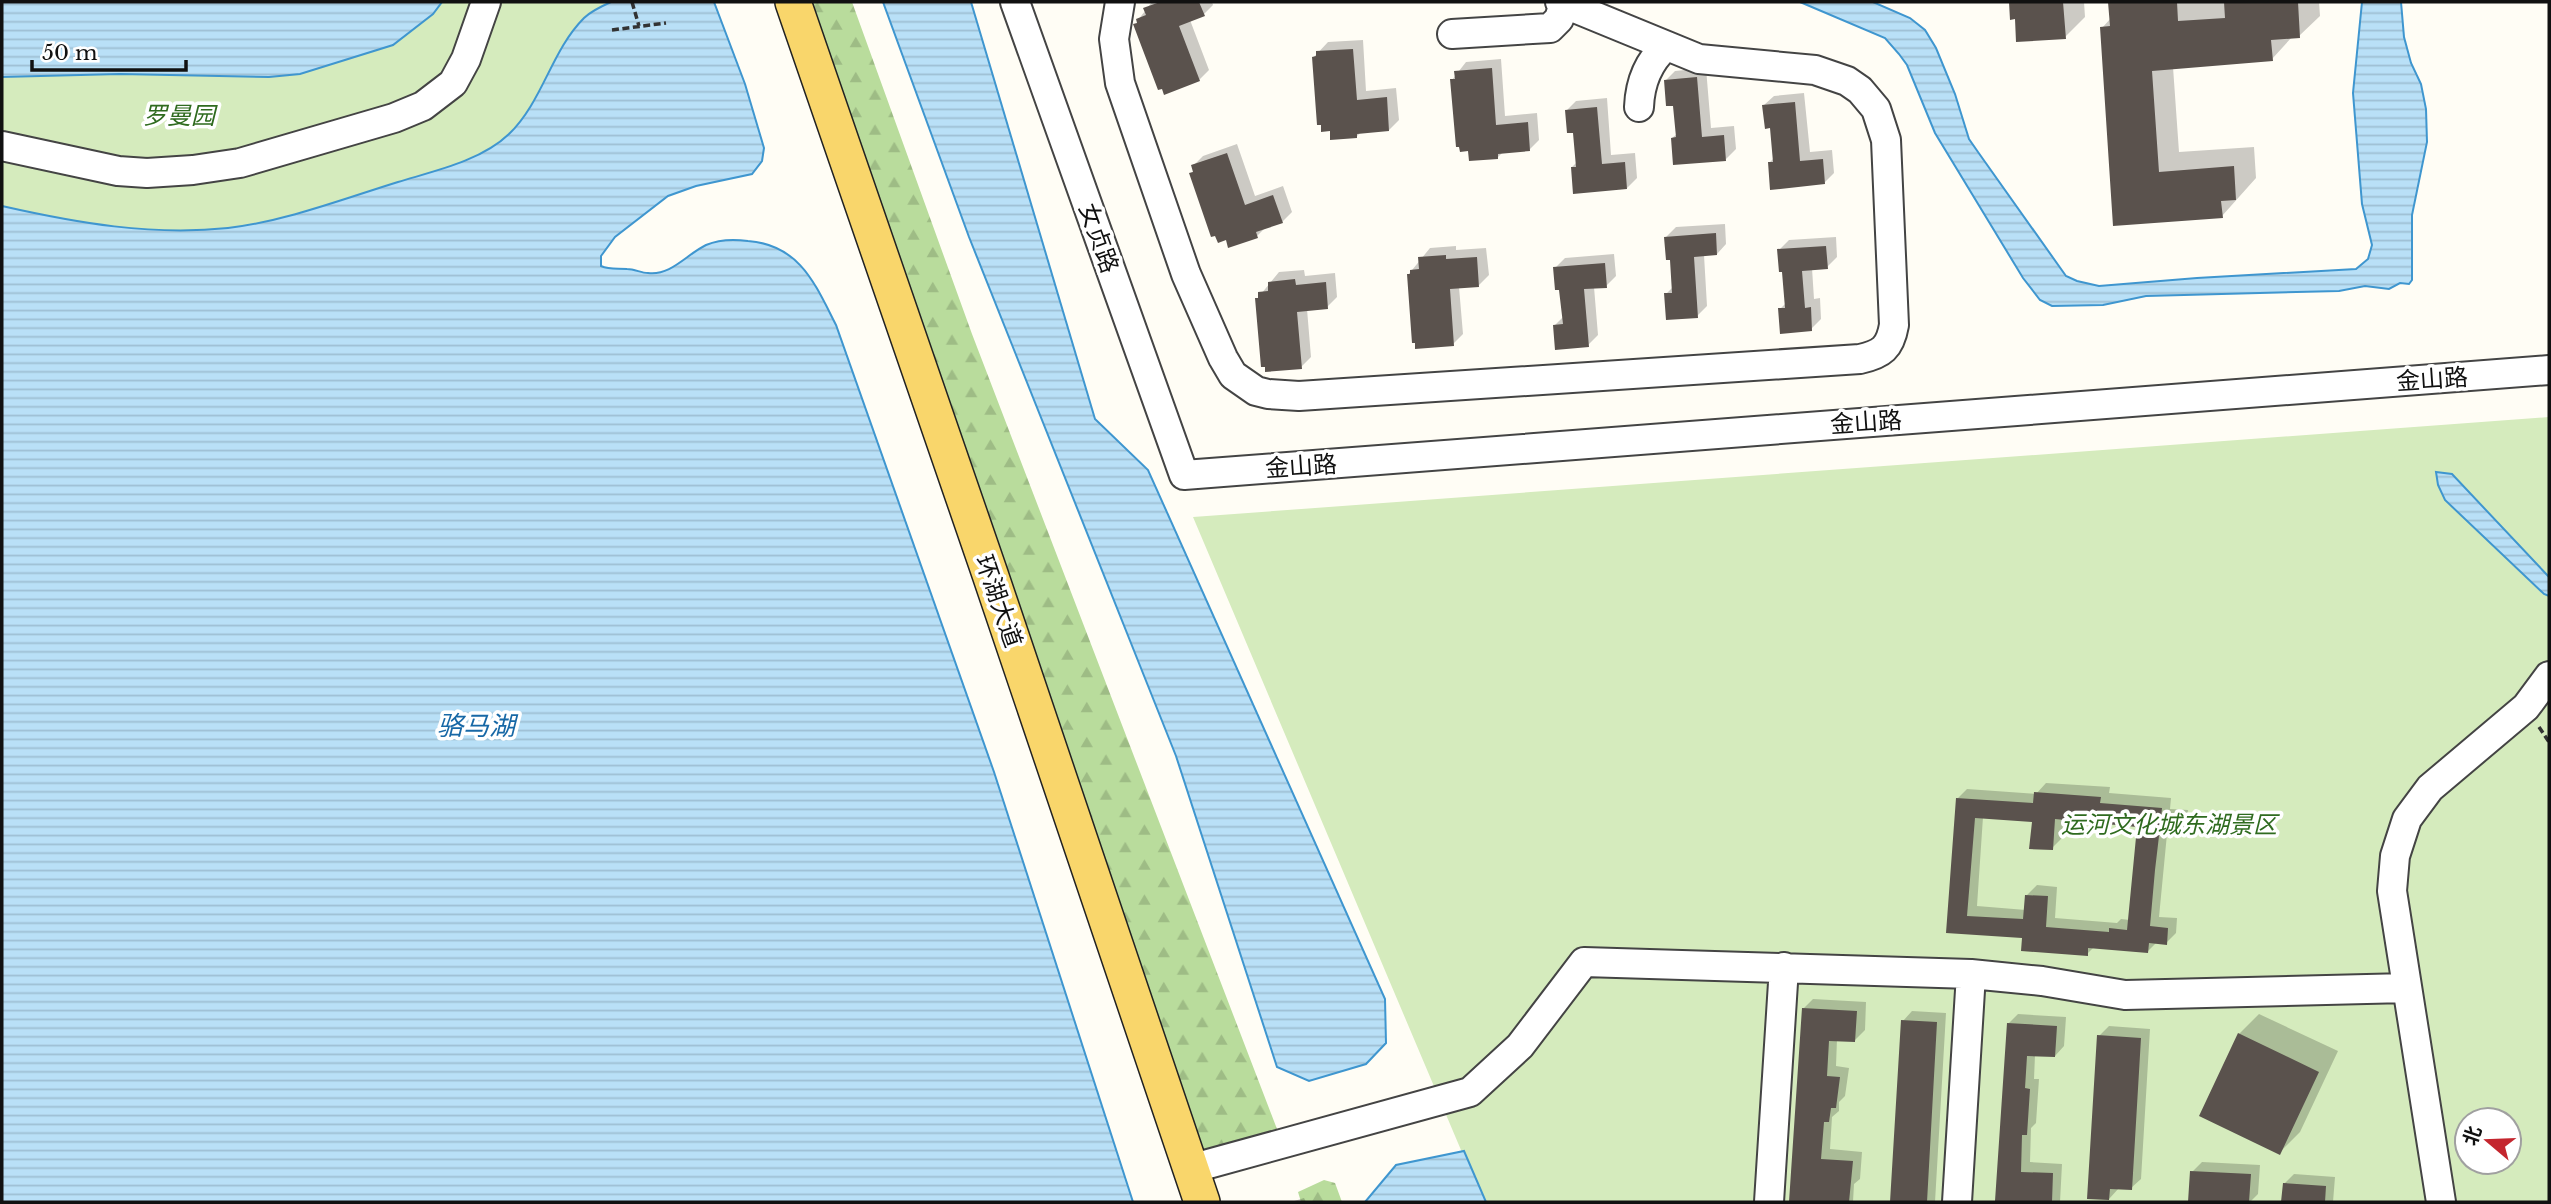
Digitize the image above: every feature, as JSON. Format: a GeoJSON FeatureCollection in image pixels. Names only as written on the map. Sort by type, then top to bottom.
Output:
{"type":"FeatureCollection","features":[{"type":"Feature","properties":{"kind":"main road","name":"环湖大道"},"geometry":{"type":"LineString","coordinates":[[793,2],[1202,1202]]}},
{"type":"Feature","properties":{"kind":"street"},"geometry":{"type":"LineString","coordinates":[[2,146],[118,171],[147,173],[193,170],[240,163],[394,118],[423,106],[453,83],[466,59],[486,2]]}},
{"type":"Feature","properties":{"kind":"street","name":"女贞路"},"geometry":{"type":"LineString","coordinates":[[1015,2],[1184,475]]}},
{"type":"Feature","properties":{"kind":"street"},"geometry":{"type":"LineString","coordinates":[[1121,2],[1114,39],[1120,83],[1186,274],[1233,375],[1256,391],[1299,396],[1860,359],[1884,351],[1892,336],[1894,317],[1886,140],[1876,109],[1860,90],[1831,74],[1780,65],[1699,59],[1562,2],[1559,19],[1550,28],[1452,34]]}},
{"type":"Feature","properties":{"kind":"street"},"geometry":{"type":"LineString","coordinates":[[1639,107],[1646,73],[1657,54],[1667,46]]}},
{"type":"Feature","properties":{"kind":"street","name":"金山路"},"geometry":{"type":"LineString","coordinates":[[1184,475],[2549,370]]}},
{"type":"Feature","properties":{"kind":"street"},"geometry":{"type":"LineString","coordinates":[[2441,1202],[2392,891],[2395,856],[2407,820],[2430,788],[2526,707],[2549,676]]}},
{"type":"Feature","properties":{"kind":"street"},"geometry":{"type":"LineString","coordinates":[[1191,1169],[1470,1092],[1520,1046],[1584,962],[1971,974],[2042,981],[2125,996],[2407,988]]}},
{"type":"Feature","properties":{"kind":"street"},"geometry":{"type":"LineString","coordinates":[[1769,1202],[1784,967]]}},
{"type":"Feature","properties":{"kind":"street"},"geometry":{"type":"LineString","coordinates":[[1956,1202],[1971,974]]}},
{"type":"Feature","properties":{"kind":"path"},"geometry":{"type":"LineString","coordinates":[[632,2],[639,26]]}},
{"type":"Feature","properties":{"kind":"path"},"geometry":{"type":"LineString","coordinates":[[612,30],[666,23]]}},
{"type":"Feature","properties":{"kind":"green space","name":"罗曼园"},"geometry":{"type":"Polygon","coordinates":[[[2,2],[611,2],[587,15],[573,31],[521,121],[509,134],[485,151],[442,169],[293,215],[228,228],[171,230],[86,223],[2,206],[2,2]]]}},
{"type":"Feature","properties":{"kind":"green space"},"geometry":{"type":"Polygon","coordinates":[[[805,2],[852,2],[972,334],[1277,1129],[1198,1154],[805,2]]]}},
{"type":"Feature","properties":{"kind":"green space","name":"运河文化城东湖景区"},"geometry":{"type":"Polygon","coordinates":[[[2549,417],[2549,1202],[1483,1202],[1193,517],[2549,417]]]}},
{"type":"Feature","properties":{"kind":"green space"},"geometry":{"type":"Polygon","coordinates":[[[1324,1180],[1335,1183],[1342,1202],[1301,1202],[1298,1192],[1324,1180]]]}},
{"type":"Feature","properties":{"kind":"water"},"geometry":{"type":"Polygon","coordinates":[[[2,2],[442,2],[433,14],[393,45],[300,74],[269,77],[120,74],[2,77],[2,2]]]}},
{"type":"Feature","properties":{"kind":"water","name":"骆马湖"},"geometry":{"type":"Polygon","coordinates":[[[611,2],[714,2],[745,84],[764,148],[762,161],[752,174],[696,186],[668,196],[615,237],[601,256],[601,266],[656,273],[671,268],[711,243],[727,240],[748,241],[781,250],[804,269],[821,295],[836,325],[994,772],[1133,1202],[2,1202],[2,206],[58,218],[142,229],[228,228],[293,215],[442,169],[485,151],[509,134],[530,107],[573,31],[587,15],[611,2]]]}},
{"type":"Feature","properties":{"kind":"water"},"geometry":{"type":"Polygon","coordinates":[[[883,2],[971,2],[1095,419],[1148,470],[1385,999],[1386,1043],[1366,1064],[1309,1081],[1277,1067],[1176,756],[969,237],[883,2]]]}},
{"type":"Feature","properties":{"kind":"water"},"geometry":{"type":"Polygon","coordinates":[[[1800,2],[1873,2],[1910,18],[1925,30],[1936,48],[1955,94],[1969,139],[2066,276],[2099,286],[2356,269],[2368,259],[2372,245],[2362,204],[2353,93],[2362,2],[2401,2],[2404,37],[2411,63],[2421,84],[2426,109],[2427,142],[2412,215],[2412,280],[2409,284],[2400,283],[2389,289],[2365,286],[2339,291],[2146,296],[2103,305],[2052,306],[2040,300],[2023,278],[1935,133],[1907,65],[1899,54],[1885,38],[1800,2]]]}},
{"type":"Feature","properties":{"kind":"water"},"geometry":{"type":"Polygon","coordinates":[[[2436,472],[2452,474],[2549,577],[2549,596],[2445,500],[2436,472]]]}},
{"type":"Feature","properties":{"kind":"water"},"geometry":{"type":"Polygon","coordinates":[[[1464,1151],[1486,1202],[1365,1202],[1396,1165],[1464,1151]]]}},
{"type":"Feature","properties":{"kind":"building"},"geometry":{"type":"Polygon","coordinates":[[[1160,2],[1199,2],[1205,16],[1179,26],[1200,81],[1164,95],[1162,89],[1158,90],[1133,24],[1137,23],[1136,19],[1146,15],[1143,8],[1160,2]]]}},
{"type":"Feature","properties":{"kind":"building"},"geometry":{"type":"Polygon","coordinates":[[[2009,2],[2063,2],[2066,39],[2016,42],[2015,19],[2010,20],[2009,2]]]}},
{"type":"Feature","properties":{"kind":"building"},"geometry":{"type":"Polygon","coordinates":[[[2108,2],[2177,2],[2178,21],[2225,18],[2224,2],[2298,2],[2300,38],[2271,40],[2273,61],[2152,71],[2159,172],[2234,166],[2236,200],[2221,201],[2223,218],[2113,226],[2100,27],[2110,26],[2108,2]]]}},
{"type":"Feature","properties":{"kind":"building"},"geometry":{"type":"Polygon","coordinates":[[[1353,49],[1357,100],[1387,97],[1389,131],[1330,140],[1330,131],[1321,132],[1321,125],[1317,125],[1312,57],[1316,56],[1316,51],[1353,49]]]}},
{"type":"Feature","properties":{"kind":"building"},"geometry":{"type":"Polygon","coordinates":[[[1492,68],[1496,125],[1528,122],[1530,151],[1498,154],[1498,159],[1469,161],[1468,151],[1460,152],[1459,147],[1456,147],[1450,79],[1455,79],[1454,71],[1492,68]]]}},
{"type":"Feature","properties":{"kind":"building"},"geometry":{"type":"Polygon","coordinates":[[[1697,77],[1702,137],[1724,135],[1726,161],[1673,165],[1671,138],[1676,137],[1673,106],[1666,106],[1664,80],[1697,77]]]}},
{"type":"Feature","properties":{"kind":"building"},"geometry":{"type":"Polygon","coordinates":[[[1795,102],[1800,161],[1823,159],[1825,184],[1770,190],[1768,162],[1773,162],[1770,128],[1765,129],[1762,105],[1795,102]]]}},
{"type":"Feature","properties":{"kind":"building"},"geometry":{"type":"Polygon","coordinates":[[[1597,107],[1602,164],[1625,162],[1627,189],[1573,194],[1571,167],[1576,167],[1573,133],[1567,133],[1565,110],[1597,107]]]}},
{"type":"Feature","properties":{"kind":"building"},"geometry":{"type":"Polygon","coordinates":[[[1227,153],[1245,205],[1273,195],[1283,223],[1256,232],[1258,238],[1228,248],[1226,240],[1218,243],[1215,236],[1211,237],[1189,173],[1193,172],[1191,165],[1227,153]]]}},
{"type":"Feature","properties":{"kind":"building"},"geometry":{"type":"Polygon","coordinates":[[[1716,233],[1717,255],[1694,257],[1698,318],[1666,320],[1664,293],[1672,293],[1670,260],[1666,260],[1664,237],[1716,233]]]}},
{"type":"Feature","properties":{"kind":"building"},"geometry":{"type":"Polygon","coordinates":[[[1826,246],[1828,269],[1802,271],[1805,308],[1811,307],[1812,331],[1780,334],[1778,308],[1785,308],[1777,249],[1826,246]]]}},
{"type":"Feature","properties":{"kind":"building"},"geometry":{"type":"Polygon","coordinates":[[[1446,255],[1446,259],[1477,257],[1479,287],[1450,289],[1454,346],[1415,349],[1415,343],[1412,343],[1407,274],[1410,274],[1410,270],[1419,269],[1418,257],[1446,255]]]}},
{"type":"Feature","properties":{"kind":"building"},"geometry":{"type":"Polygon","coordinates":[[[1605,263],[1607,288],[1584,289],[1589,347],[1555,350],[1553,325],[1563,324],[1553,267],[1605,263]]]}},
{"type":"Feature","properties":{"kind":"building"},"geometry":{"type":"Polygon","coordinates":[[[1295,279],[1296,285],[1326,282],[1328,309],[1297,312],[1302,369],[1265,372],[1265,367],[1261,367],[1255,298],[1258,298],[1258,292],[1268,291],[1268,282],[1295,279]]]}},
{"type":"Feature","properties":{"kind":"building"},"geometry":{"type":"Polygon","coordinates":[[[2034,792],[2101,797],[2100,803],[2162,808],[2161,818],[2179,820],[2177,837],[2159,836],[2155,870],[2150,926],[2168,928],[2167,945],[2149,943],[2148,953],[2088,948],[2088,956],[2021,951],[2022,938],[1946,933],[1956,798],[2033,803],[2034,792]],[[1975,818],[1967,916],[2023,919],[2025,895],[2048,896],[2046,927],[2109,932],[2109,928],[2127,930],[2137,827],[2055,819],[2053,850],[2029,849],[2032,822],[1975,818]]]}},
{"type":"Feature","properties":{"kind":"building"},"geometry":{"type":"Polygon","coordinates":[[[1802,1008],[1857,1011],[1855,1042],[1829,1041],[1827,1076],[1840,1077],[1836,1108],[1831,1108],[1829,1122],[1824,1122],[1821,1159],[1853,1161],[1849,1202],[1789,1202],[1802,1008]]]}},
{"type":"Feature","properties":{"kind":"building"},"geometry":{"type":"Polygon","coordinates":[[[1901,1020],[1937,1022],[1927,1202],[1890,1202],[1901,1020]]]}},
{"type":"Feature","properties":{"kind":"building"},"geometry":{"type":"Polygon","coordinates":[[[2007,1023],[2057,1026],[2055,1057],[2027,1056],[2025,1088],[2030,1089],[2027,1135],[2022,1135],[2021,1172],[2053,1173],[2052,1202],[1995,1201],[2007,1023]]]}},
{"type":"Feature","properties":{"kind":"building"},"geometry":{"type":"Polygon","coordinates":[[[2238,1033],[2319,1072],[2280,1155],[2199,1116],[2238,1033]]]}},
{"type":"Feature","properties":{"kind":"building"},"geometry":{"type":"Polygon","coordinates":[[[2097,1035],[2141,1038],[2132,1190],[2110,1189],[2109,1200],[2087,1199],[2097,1035]]]}},
{"type":"Feature","properties":{"kind":"building"},"geometry":{"type":"Polygon","coordinates":[[[2190,1171],[2251,1174],[2249,1202],[2188,1202],[2190,1171]]]}},
{"type":"Feature","properties":{"kind":"building"},"geometry":{"type":"Polygon","coordinates":[[[2283,1183],[2326,1186],[2325,1202],[2281,1202],[2283,1183]]]}}]}
